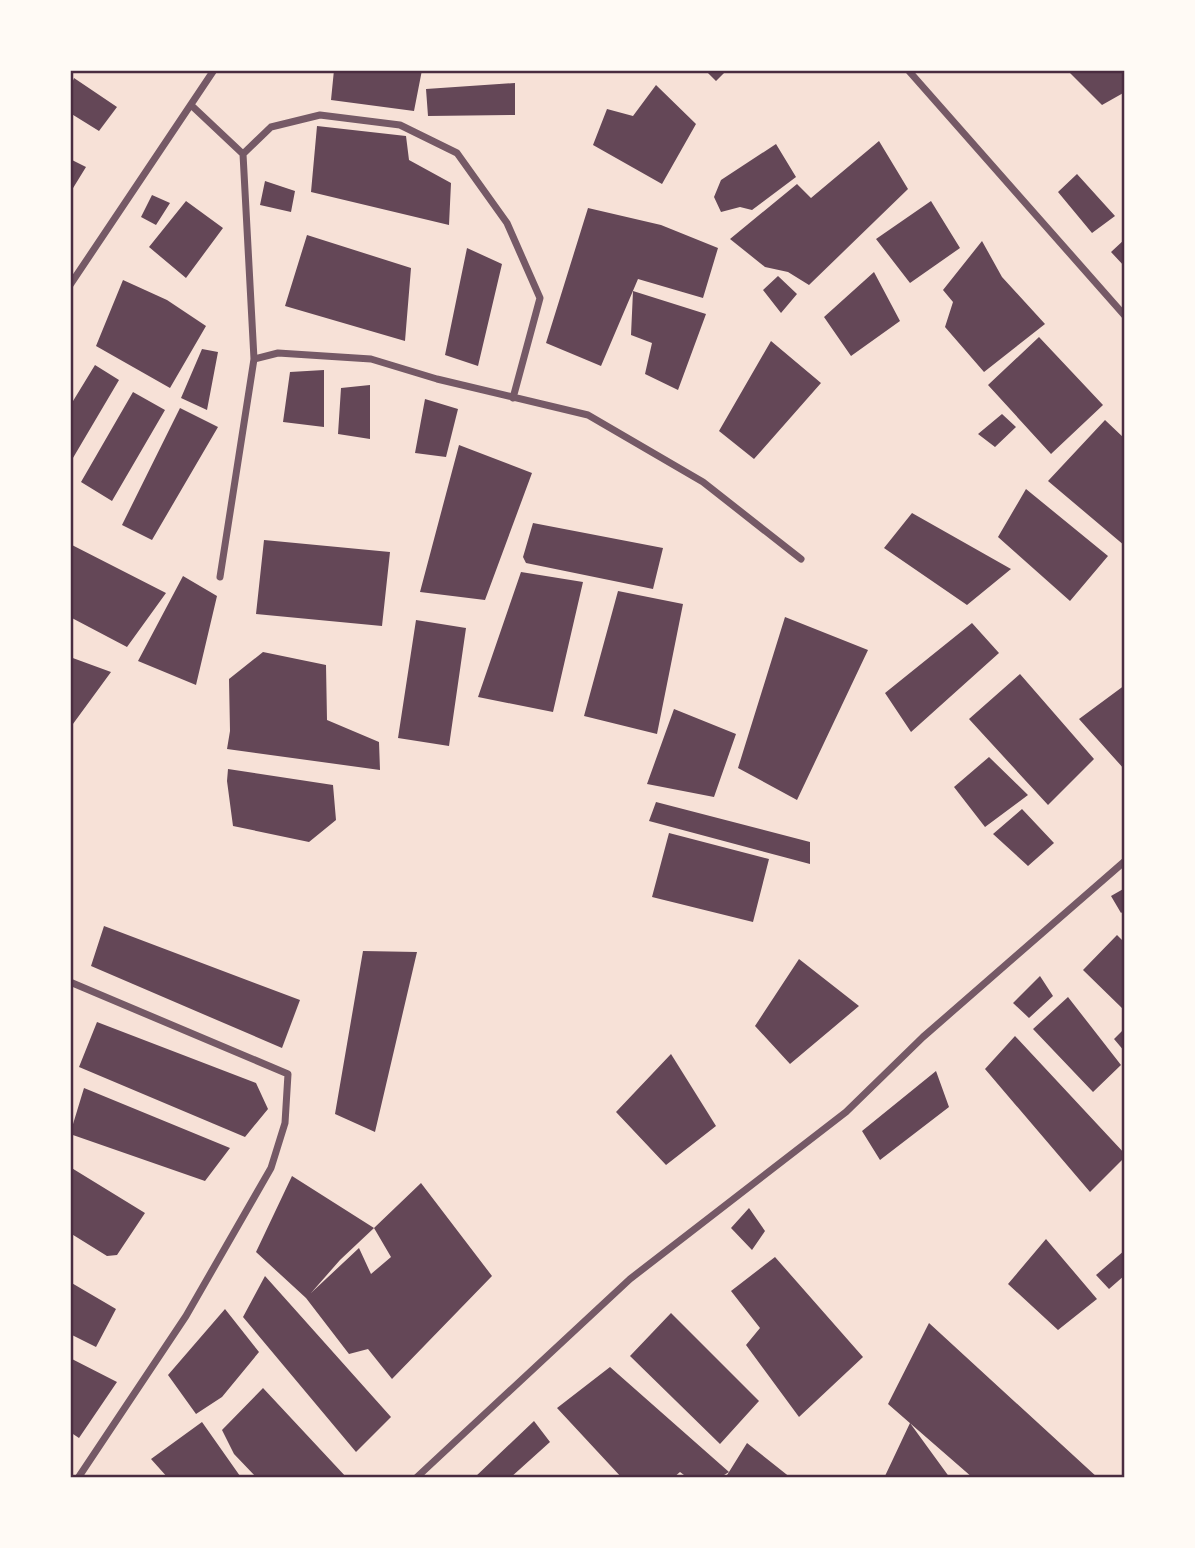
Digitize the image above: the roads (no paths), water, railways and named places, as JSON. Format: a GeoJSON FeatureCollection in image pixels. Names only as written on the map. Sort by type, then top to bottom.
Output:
{"type":"FeatureCollection","features":[{"type":"Feature","properties":{"kind":"street"},"geometry":{"type":"LineString","coordinates":[[70,285],[214,70]]}},
{"type":"Feature","properties":{"kind":"street"},"geometry":{"type":"LineString","coordinates":[[908,70],[1125,316]]}},
{"type":"Feature","properties":{"kind":"street"},"geometry":{"type":"LineString","coordinates":[[191,105],[243,154],[254,359],[220,577]]}},
{"type":"Feature","properties":{"kind":"street"},"geometry":{"type":"LineString","coordinates":[[243,154],[271,127],[320,115],[400,125],[457,153],[507,223],[540,298],[513,398]]}},
{"type":"Feature","properties":{"kind":"street"},"geometry":{"type":"LineString","coordinates":[[254,359],[278,353],[371,359],[513,398],[588,415],[703,482],[801,559]]}},
{"type":"Feature","properties":{"kind":"street"},"geometry":{"type":"LineString","coordinates":[[416,1478],[630,1279],[846,1112],[923,1037],[1125,861]]}},
{"type":"Feature","properties":{"kind":"street"},"geometry":{"type":"LineString","coordinates":[[70,982],[288,1074],[285,1123],[271,1168],[187,1316],[78,1478]]}}]}
